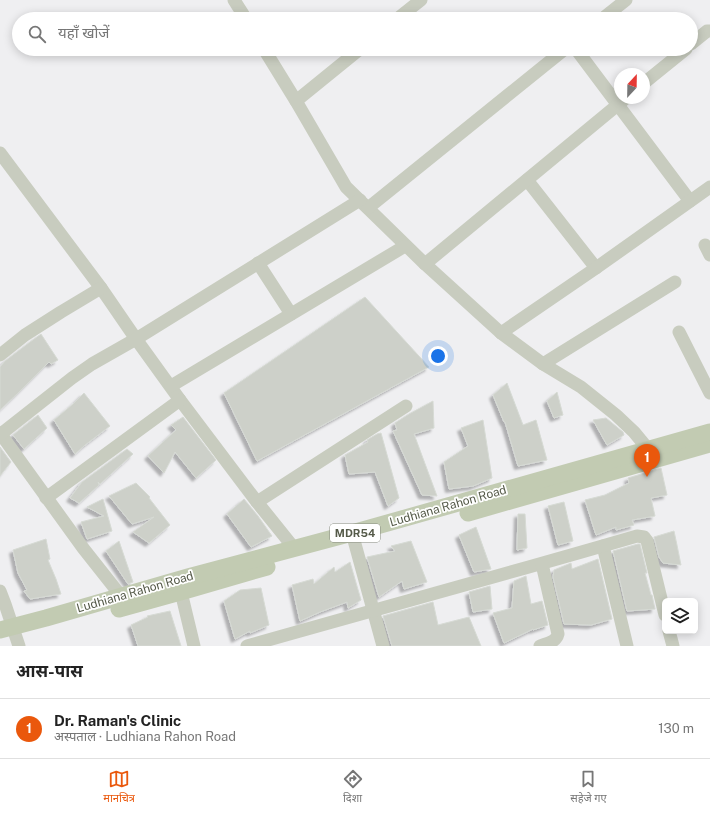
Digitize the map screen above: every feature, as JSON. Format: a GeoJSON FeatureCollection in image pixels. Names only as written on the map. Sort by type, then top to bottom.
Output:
{"type":"FeatureCollection","features":[{"type":"Feature","properties":{"kind":"main road","name":"Ludhiana Rahon Road"},"geometry":{"type":"LineString","coordinates":[[651,455],[710,432]]}},
{"type":"Feature","properties":{"kind":"main road","name":"Ludhiana Rahon Road"},"geometry":{"type":"LineString","coordinates":[[10,636],[181,592],[297,558],[354,539],[651,455],[710,444]]}},
{"type":"Feature","properties":{"kind":"main road","name":"Ludhiana Rahon Road"},"geometry":{"type":"LineString","coordinates":[[10,636],[46,618],[188,577],[294,548],[354,539]]}},
{"type":"Feature","properties":{"kind":"street"},"geometry":{"type":"LineString","coordinates":[[234,0],[242,12]]}},
{"type":"Feature","properties":{"kind":"street"},"geometry":{"type":"LineString","coordinates":[[406,12],[421,0]]}},
{"type":"Feature","properties":{"kind":"street"},"geometry":{"type":"LineString","coordinates":[[611,12],[626,0]]}},
{"type":"Feature","properties":{"kind":"street"},"geometry":{"type":"LineString","coordinates":[[698,38],[707,31],[710,31]]}},
{"type":"Feature","properties":{"kind":"street"},"geometry":{"type":"LineString","coordinates":[[268,56],[346,187],[405,246],[501,333],[543,364],[582,387],[634,432],[651,455]]}},
{"type":"Feature","properties":{"kind":"street"},"geometry":{"type":"LineString","coordinates":[[296,101],[351,56]]}},
{"type":"Feature","properties":{"kind":"street"},"geometry":{"type":"LineString","coordinates":[[122,596],[83,548],[0,434],[92,364],[136,339],[258,263],[364,204],[556,56]]}},
{"type":"Feature","properties":{"kind":"street"},"geometry":{"type":"LineString","coordinates":[[582,56],[614,92]]}},
{"type":"Feature","properties":{"kind":"street"},"geometry":{"type":"LineString","coordinates":[[650,78],[677,56]]}},
{"type":"Feature","properties":{"kind":"street"},"geometry":{"type":"LineString","coordinates":[[425,264],[618,104]]}},
{"type":"Feature","properties":{"kind":"street"},"geometry":{"type":"LineString","coordinates":[[624,104],[690,201]]}},
{"type":"Feature","properties":{"kind":"street"},"geometry":{"type":"LineString","coordinates":[[0,153],[101,288],[180,400],[257,502],[294,548]]}},
{"type":"Feature","properties":{"kind":"street"},"geometry":{"type":"LineString","coordinates":[[527,180],[596,268]]}},
{"type":"Feature","properties":{"kind":"street"},"geometry":{"type":"LineString","coordinates":[[501,333],[710,187]]}},
{"type":"Feature","properties":{"kind":"street"},"geometry":{"type":"LineString","coordinates":[[171,386],[405,246]]}},
{"type":"Feature","properties":{"kind":"street"},"geometry":{"type":"LineString","coordinates":[[258,263],[291,314]]}},
{"type":"Feature","properties":{"kind":"street"},"geometry":{"type":"LineString","coordinates":[[543,364],[675,282]]}},
{"type":"Feature","properties":{"kind":"street"},"geometry":{"type":"LineString","coordinates":[[0,355],[25,335],[101,288]]}},
{"type":"Feature","properties":{"kind":"street"},"geometry":{"type":"LineString","coordinates":[[680,332],[709,388]]}},
{"type":"Feature","properties":{"kind":"street"},"geometry":{"type":"LineString","coordinates":[[46,498],[180,400]]}},
{"type":"Feature","properties":{"kind":"street"},"geometry":{"type":"LineString","coordinates":[[257,502],[406,406]]}},
{"type":"Feature","properties":{"kind":"street"},"geometry":{"type":"LineString","coordinates":[[247,646],[637,536],[644,537],[647,541],[662,603]]}},
{"type":"Feature","properties":{"kind":"street"},"geometry":{"type":"LineString","coordinates":[[354,539],[383,646]]}},
{"type":"Feature","properties":{"kind":"street"},"geometry":{"type":"LineString","coordinates":[[603,546],[627,646]]}},
{"type":"Feature","properties":{"kind":"street"},"geometry":{"type":"LineString","coordinates":[[540,646],[552,642],[557,638],[558,634],[542,564]]}},
{"type":"Feature","properties":{"kind":"street"},"geometry":{"type":"LineString","coordinates":[[0,591],[5,604],[10,636]]}},
{"type":"Feature","properties":{"kind":"street"},"geometry":{"type":"LineString","coordinates":[[181,592],[194,646]]}},
{"type":"Feature","properties":{"kind":"street"},"geometry":{"type":"LineString","coordinates":[[670,634],[672,646]]}},
{"type":"Feature","properties":{"kind":"building"},"geometry":{"type":"Polygon","coordinates":[[[365,297],[429,367],[257,461],[224,393],[365,297]]]}},
{"type":"Feature","properties":{"kind":"building"},"geometry":{"type":"Polygon","coordinates":[[[41,334],[58,360],[51,364],[49,362],[0,410],[0,367],[5,361],[41,334]]]}},
{"type":"Feature","properties":{"kind":"building"},"geometry":{"type":"Polygon","coordinates":[[[507,383],[523,425],[536,420],[547,460],[518,466],[505,422],[493,395],[507,383]]]}},
{"type":"Feature","properties":{"kind":"building"},"geometry":{"type":"Polygon","coordinates":[[[557,392],[563,415],[554,418],[547,401],[557,392]]]}},
{"type":"Feature","properties":{"kind":"building"},"geometry":{"type":"Polygon","coordinates":[[[84,393],[110,426],[75,454],[54,420],[84,393]]]}},
{"type":"Feature","properties":{"kind":"building"},"geometry":{"type":"Polygon","coordinates":[[[433,401],[434,428],[414,434],[437,496],[422,495],[393,431],[397,430],[395,423],[433,401]]]}},
{"type":"Feature","properties":{"kind":"building"},"geometry":{"type":"Polygon","coordinates":[[[38,415],[47,428],[24,449],[13,435],[38,415]]]}},
{"type":"Feature","properties":{"kind":"building"},"geometry":{"type":"Polygon","coordinates":[[[183,417],[216,460],[196,478],[175,452],[164,473],[148,456],[176,430],[171,425],[183,417]]]}},
{"type":"Feature","properties":{"kind":"building"},"geometry":{"type":"Polygon","coordinates":[[[606,418],[623,432],[624,435],[607,445],[593,420],[606,418]]]}},
{"type":"Feature","properties":{"kind":"building"},"geometry":{"type":"Polygon","coordinates":[[[483,420],[492,478],[473,486],[449,489],[444,462],[468,446],[461,428],[483,420]]]}},
{"type":"Feature","properties":{"kind":"building"},"geometry":{"type":"Polygon","coordinates":[[[381,433],[399,498],[388,506],[375,472],[349,474],[345,455],[368,442],[367,440],[381,433]]]}},
{"type":"Feature","properties":{"kind":"building"},"geometry":{"type":"Polygon","coordinates":[[[0,447],[11,462],[0,476],[0,447]]]}},
{"type":"Feature","properties":{"kind":"building"},"geometry":{"type":"Polygon","coordinates":[[[127,449],[133,454],[100,484],[98,482],[99,485],[79,503],[70,498],[82,482],[127,449]]]}},
{"type":"Feature","properties":{"kind":"building"},"geometry":{"type":"Polygon","coordinates":[[[661,468],[667,495],[651,498],[655,516],[632,520],[634,525],[616,530],[616,527],[596,535],[585,500],[605,495],[629,483],[628,478],[661,468]]]}},
{"type":"Feature","properties":{"kind":"building"},"geometry":{"type":"Polygon","coordinates":[[[136,483],[150,497],[149,498],[170,525],[149,543],[133,532],[154,517],[132,524],[109,496],[136,483]]]}},
{"type":"Feature","properties":{"kind":"building"},"geometry":{"type":"Polygon","coordinates":[[[103,499],[112,531],[87,539],[81,522],[104,516],[87,507],[103,499]]]}},
{"type":"Feature","properties":{"kind":"building"},"geometry":{"type":"Polygon","coordinates":[[[244,499],[272,536],[251,547],[227,514],[244,499]]]}},
{"type":"Feature","properties":{"kind":"building"},"geometry":{"type":"Polygon","coordinates":[[[564,502],[573,541],[558,545],[548,506],[564,502]]]}},
{"type":"Feature","properties":{"kind":"building"},"geometry":{"type":"Polygon","coordinates":[[[518,514],[525,514],[527,548],[517,550],[518,514]]]}},
{"type":"Feature","properties":{"kind":"building"},"geometry":{"type":"Polygon","coordinates":[[[476,527],[491,569],[474,572],[459,535],[476,527]]]}},
{"type":"Feature","properties":{"kind":"building"},"geometry":{"type":"Polygon","coordinates":[[[674,531],[681,565],[663,563],[659,557],[654,537],[674,531]]]}},
{"type":"Feature","properties":{"kind":"building"},"geometry":{"type":"Polygon","coordinates":[[[46,539],[50,559],[48,560],[61,594],[30,599],[24,591],[27,590],[18,573],[13,550],[46,539]]]}},
{"type":"Feature","properties":{"kind":"building"},"geometry":{"type":"Polygon","coordinates":[[[119,541],[133,582],[128,584],[106,551],[119,541]]]}},
{"type":"Feature","properties":{"kind":"building"},"geometry":{"type":"Polygon","coordinates":[[[411,541],[427,582],[404,589],[402,581],[379,597],[367,557],[395,551],[391,546],[411,541]]]}},
{"type":"Feature","properties":{"kind":"building"},"geometry":{"type":"Polygon","coordinates":[[[640,544],[647,573],[645,573],[655,609],[627,611],[613,551],[640,544]]]}},
{"type":"Feature","properties":{"kind":"building"},"geometry":{"type":"Polygon","coordinates":[[[598,559],[612,619],[591,625],[564,624],[553,577],[554,570],[571,563],[572,569],[598,559]]]}},
{"type":"Feature","properties":{"kind":"building"},"geometry":{"type":"Polygon","coordinates":[[[350,562],[361,600],[348,608],[347,602],[300,621],[292,585],[313,579],[314,584],[334,567],[335,572],[350,562]]]}},
{"type":"Feature","properties":{"kind":"building"},"geometry":{"type":"Polygon","coordinates":[[[526,576],[531,604],[542,601],[548,625],[533,629],[504,643],[493,613],[512,608],[514,581],[526,576]]]}},
{"type":"Feature","properties":{"kind":"building"},"geometry":{"type":"Polygon","coordinates":[[[490,586],[492,609],[473,612],[469,592],[490,586]]]}},
{"type":"Feature","properties":{"kind":"building"},"geometry":{"type":"Polygon","coordinates":[[[261,588],[269,625],[250,633],[250,631],[235,639],[224,601],[240,590],[261,588]]]}},
{"type":"Feature","properties":{"kind":"building"},"geometry":{"type":"Polygon","coordinates":[[[433,602],[438,625],[469,617],[481,646],[392,646],[383,616],[433,602]]]}},
{"type":"Feature","properties":{"kind":"building"},"geometry":{"type":"Polygon","coordinates":[[[170,611],[181,646],[138,646],[131,625],[148,617],[147,616],[170,611]]]}},
{"type":"Feature","properties":{"kind":"place","name":"Dr. Raman's Clinic"},"geometry":{"type":"Point","coordinates":[647,477]}}]}
